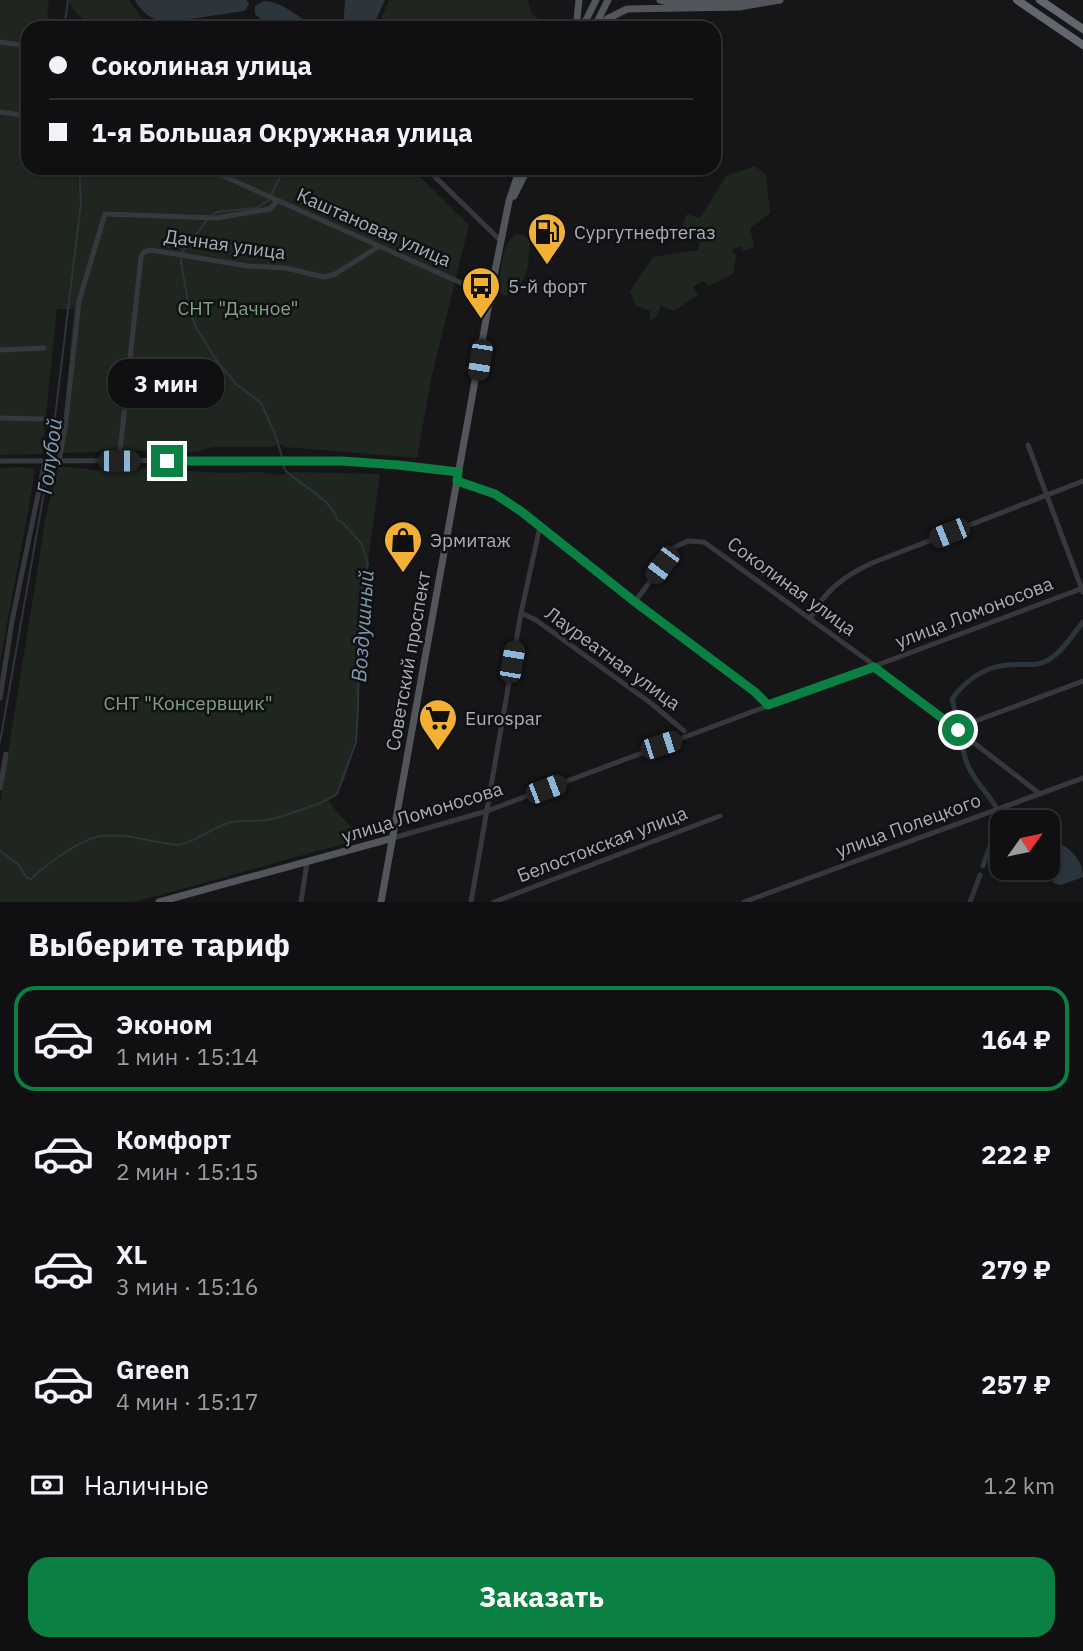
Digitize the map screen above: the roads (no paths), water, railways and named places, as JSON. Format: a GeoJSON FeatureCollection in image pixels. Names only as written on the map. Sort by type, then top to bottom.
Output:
{"type":"FeatureCollection","features":[{"type":"Feature","properties":{"kind":"highway"},"geometry":{"type":"LineString","coordinates":[[1017,0],[1083,45]]}},
{"type":"Feature","properties":{"kind":"highway"},"geometry":{"type":"LineString","coordinates":[[1040,0],[1083,29]]}},
{"type":"Feature","properties":{"kind":"main road"},"geometry":{"type":"LineString","coordinates":[[578,21],[579,0]]}},
{"type":"Feature","properties":{"kind":"main road"},"geometry":{"type":"LineString","coordinates":[[586,21],[596,0]]}},
{"type":"Feature","properties":{"kind":"main road"},"geometry":{"type":"LineString","coordinates":[[598,21],[608,0]]}},
{"type":"Feature","properties":{"kind":"main road"},"geometry":{"type":"LineString","coordinates":[[660,0],[762,0]]}},
{"type":"Feature","properties":{"kind":"main road"},"geometry":{"type":"LineString","coordinates":[[605,21],[627,9],[740,7],[780,0]]}},
{"type":"Feature","properties":{"kind":"main road","name":"Советский проспект"},"geometry":{"type":"LineString","coordinates":[[381,902],[490,296],[518,175]]}},
{"type":"Feature","properties":{"kind":"main road","name":"Советский проспект"},"geometry":{"type":"LineString","coordinates":[[506,220],[525,175]]}},
{"type":"Feature","properties":{"kind":"main road","name":"улица Ломоносова"},"geometry":{"type":"LineString","coordinates":[[159,902],[393,838]]}},
{"type":"Feature","properties":{"kind":"street"},"geometry":{"type":"LineString","coordinates":[[0,42],[21,45]]}},
{"type":"Feature","properties":{"kind":"street"},"geometry":{"type":"LineString","coordinates":[[0,112],[21,115]]}},
{"type":"Feature","properties":{"kind":"street","name":"Каштановая улица"},"geometry":{"type":"LineString","coordinates":[[221,175],[490,296]]}},
{"type":"Feature","properties":{"kind":"street"},"geometry":{"type":"LineString","coordinates":[[433,175],[501,241]]}},
{"type":"Feature","properties":{"kind":"street"},"geometry":{"type":"LineString","coordinates":[[57,461],[65,429],[79,301],[106,214],[216,218],[270,209],[277,201]]}},
{"type":"Feature","properties":{"kind":"street","name":"Дачная улица"},"geometry":{"type":"LineString","coordinates":[[119,461],[134,307],[144,252],[172,252],[195,259],[286,268],[324,277],[335,274],[378,247]]}},
{"type":"Feature","properties":{"kind":"street"},"geometry":{"type":"LineString","coordinates":[[0,350],[44,348]]}},
{"type":"Feature","properties":{"kind":"street"},"geometry":{"type":"LineString","coordinates":[[0,418],[43,419]]}},
{"type":"Feature","properties":{"kind":"street"},"geometry":{"type":"LineString","coordinates":[[1028,445],[1082,589]]}},
{"type":"Feature","properties":{"kind":"street"},"geometry":{"type":"LineString","coordinates":[[0,461],[342,461],[398,465],[457,477],[495,494],[540,526],[755,692],[768,705]]}},
{"type":"Feature","properties":{"kind":"street"},"geometry":{"type":"LineString","coordinates":[[0,698],[12,621],[45,461]]}},
{"type":"Feature","properties":{"kind":"street"},"geometry":{"type":"LineString","coordinates":[[810,619],[828,590],[872,562],[1083,481]]}},
{"type":"Feature","properties":{"kind":"street"},"geometry":{"type":"LineString","coordinates":[[471,902],[521,613],[540,526]]}},
{"type":"Feature","properties":{"kind":"street","name":"Соколиная улица"},"geometry":{"type":"LineString","coordinates":[[635,602],[675,547],[680,543],[704,541],[1040,794]]}},
{"type":"Feature","properties":{"kind":"street","name":"улица Ломоносова"},"geometry":{"type":"LineString","coordinates":[[393,838],[487,811],[1082,589]]}},
{"type":"Feature","properties":{"kind":"street","name":"Лауреатная улица"},"geometry":{"type":"LineString","coordinates":[[521,613],[536,620],[652,704],[684,731]]}},
{"type":"Feature","properties":{"kind":"street"},"geometry":{"type":"LineString","coordinates":[[958,730],[1083,681]]}},
{"type":"Feature","properties":{"kind":"street"},"geometry":{"type":"LineString","coordinates":[[0,788],[6,754]]}},
{"type":"Feature","properties":{"kind":"street","name":"улица Полецкого"},"geometry":{"type":"LineString","coordinates":[[744,902],[1083,778]]}},
{"type":"Feature","properties":{"kind":"street","name":"Белостокская улица"},"geometry":{"type":"LineString","coordinates":[[495,902],[720,816]]}},
{"type":"Feature","properties":{"kind":"street"},"geometry":{"type":"LineString","coordinates":[[300,902],[307,862]]}},
{"type":"Feature","properties":{"kind":"waterway","name":"Голубой"},"geometry":{"type":"LineString","coordinates":[[65,21],[68,0]]}},
{"type":"Feature","properties":{"kind":"waterway","name":"Голубой"},"geometry":{"type":"LineString","coordinates":[[50,459],[81,202],[79,175]]}},
{"type":"Feature","properties":{"kind":"waterway","name":"Воздушный"},"geometry":{"type":"LineString","coordinates":[[271,195],[281,175]]}},
{"type":"Feature","properties":{"kind":"waterway","name":"Воздушный"},"geometry":{"type":"LineString","coordinates":[[212,216],[216,212],[257,208],[269,200]]}},
{"type":"Feature","properties":{"kind":"waterway","name":"Воздушный"},"geometry":{"type":"LineString","coordinates":[[208,219],[182,252],[181,263],[190,312],[215,358],[236,384],[261,403],[282,457]]}},
{"type":"Feature","properties":{"kind":"waterway","name":"Воздушный"},"geometry":{"type":"LineString","coordinates":[[0,851],[19,865],[27,878],[31,879],[64,853],[94,838],[121,836],[179,845],[228,823],[273,819],[337,794],[356,742],[359,631],[368,563],[361,543],[338,521],[323,499],[291,476],[283,463]]}},
{"type":"Feature","properties":{"kind":"waterway","name":"Голубой"},"geometry":{"type":"LineString","coordinates":[[0,742],[49,464]]}},
{"type":"Feature","properties":{"kind":"waterway"},"geometry":{"type":"LineString","coordinates":[[959,728],[952,699],[963,686],[983,672],[999,666],[1045,662],[1059,652],[1083,622]]}},
{"type":"Feature","properties":{"kind":"waterway"},"geometry":{"type":"LineString","coordinates":[[960,735],[970,770],[996,807]]}},
{"type":"Feature","properties":{"kind":"waterway"},"geometry":{"type":"LineString","coordinates":[[983,866],[990,846]]}},
{"type":"Feature","properties":{"kind":"waterway"},"geometry":{"type":"LineString","coordinates":[[970,902],[980,875]]}},
{"type":"Feature","properties":{"kind":"place","name":"Сургутнефтегаз"},"geometry":{"type":"Point","coordinates":[547,266]}},
{"type":"Feature","properties":{"kind":"place","name":"5-й форт"},"geometry":{"type":"Point","coordinates":[481,320]}},
{"type":"Feature","properties":{"kind":"place","name":"Эрмитаж"},"geometry":{"type":"Point","coordinates":[403,574]}},
{"type":"Feature","properties":{"kind":"place","name":"Eurospar"},"geometry":{"type":"Point","coordinates":[438,752]}},
{"type":"Feature","properties":{"kind":"park label","name":"СНТ \"Дачное\""},"geometry":{"type":"Point","coordinates":[238,308]}},
{"type":"Feature","properties":{"kind":"park label","name":"СНТ \"Консервщик\""},"geometry":{"type":"Point","coordinates":[188,703]}}]}
